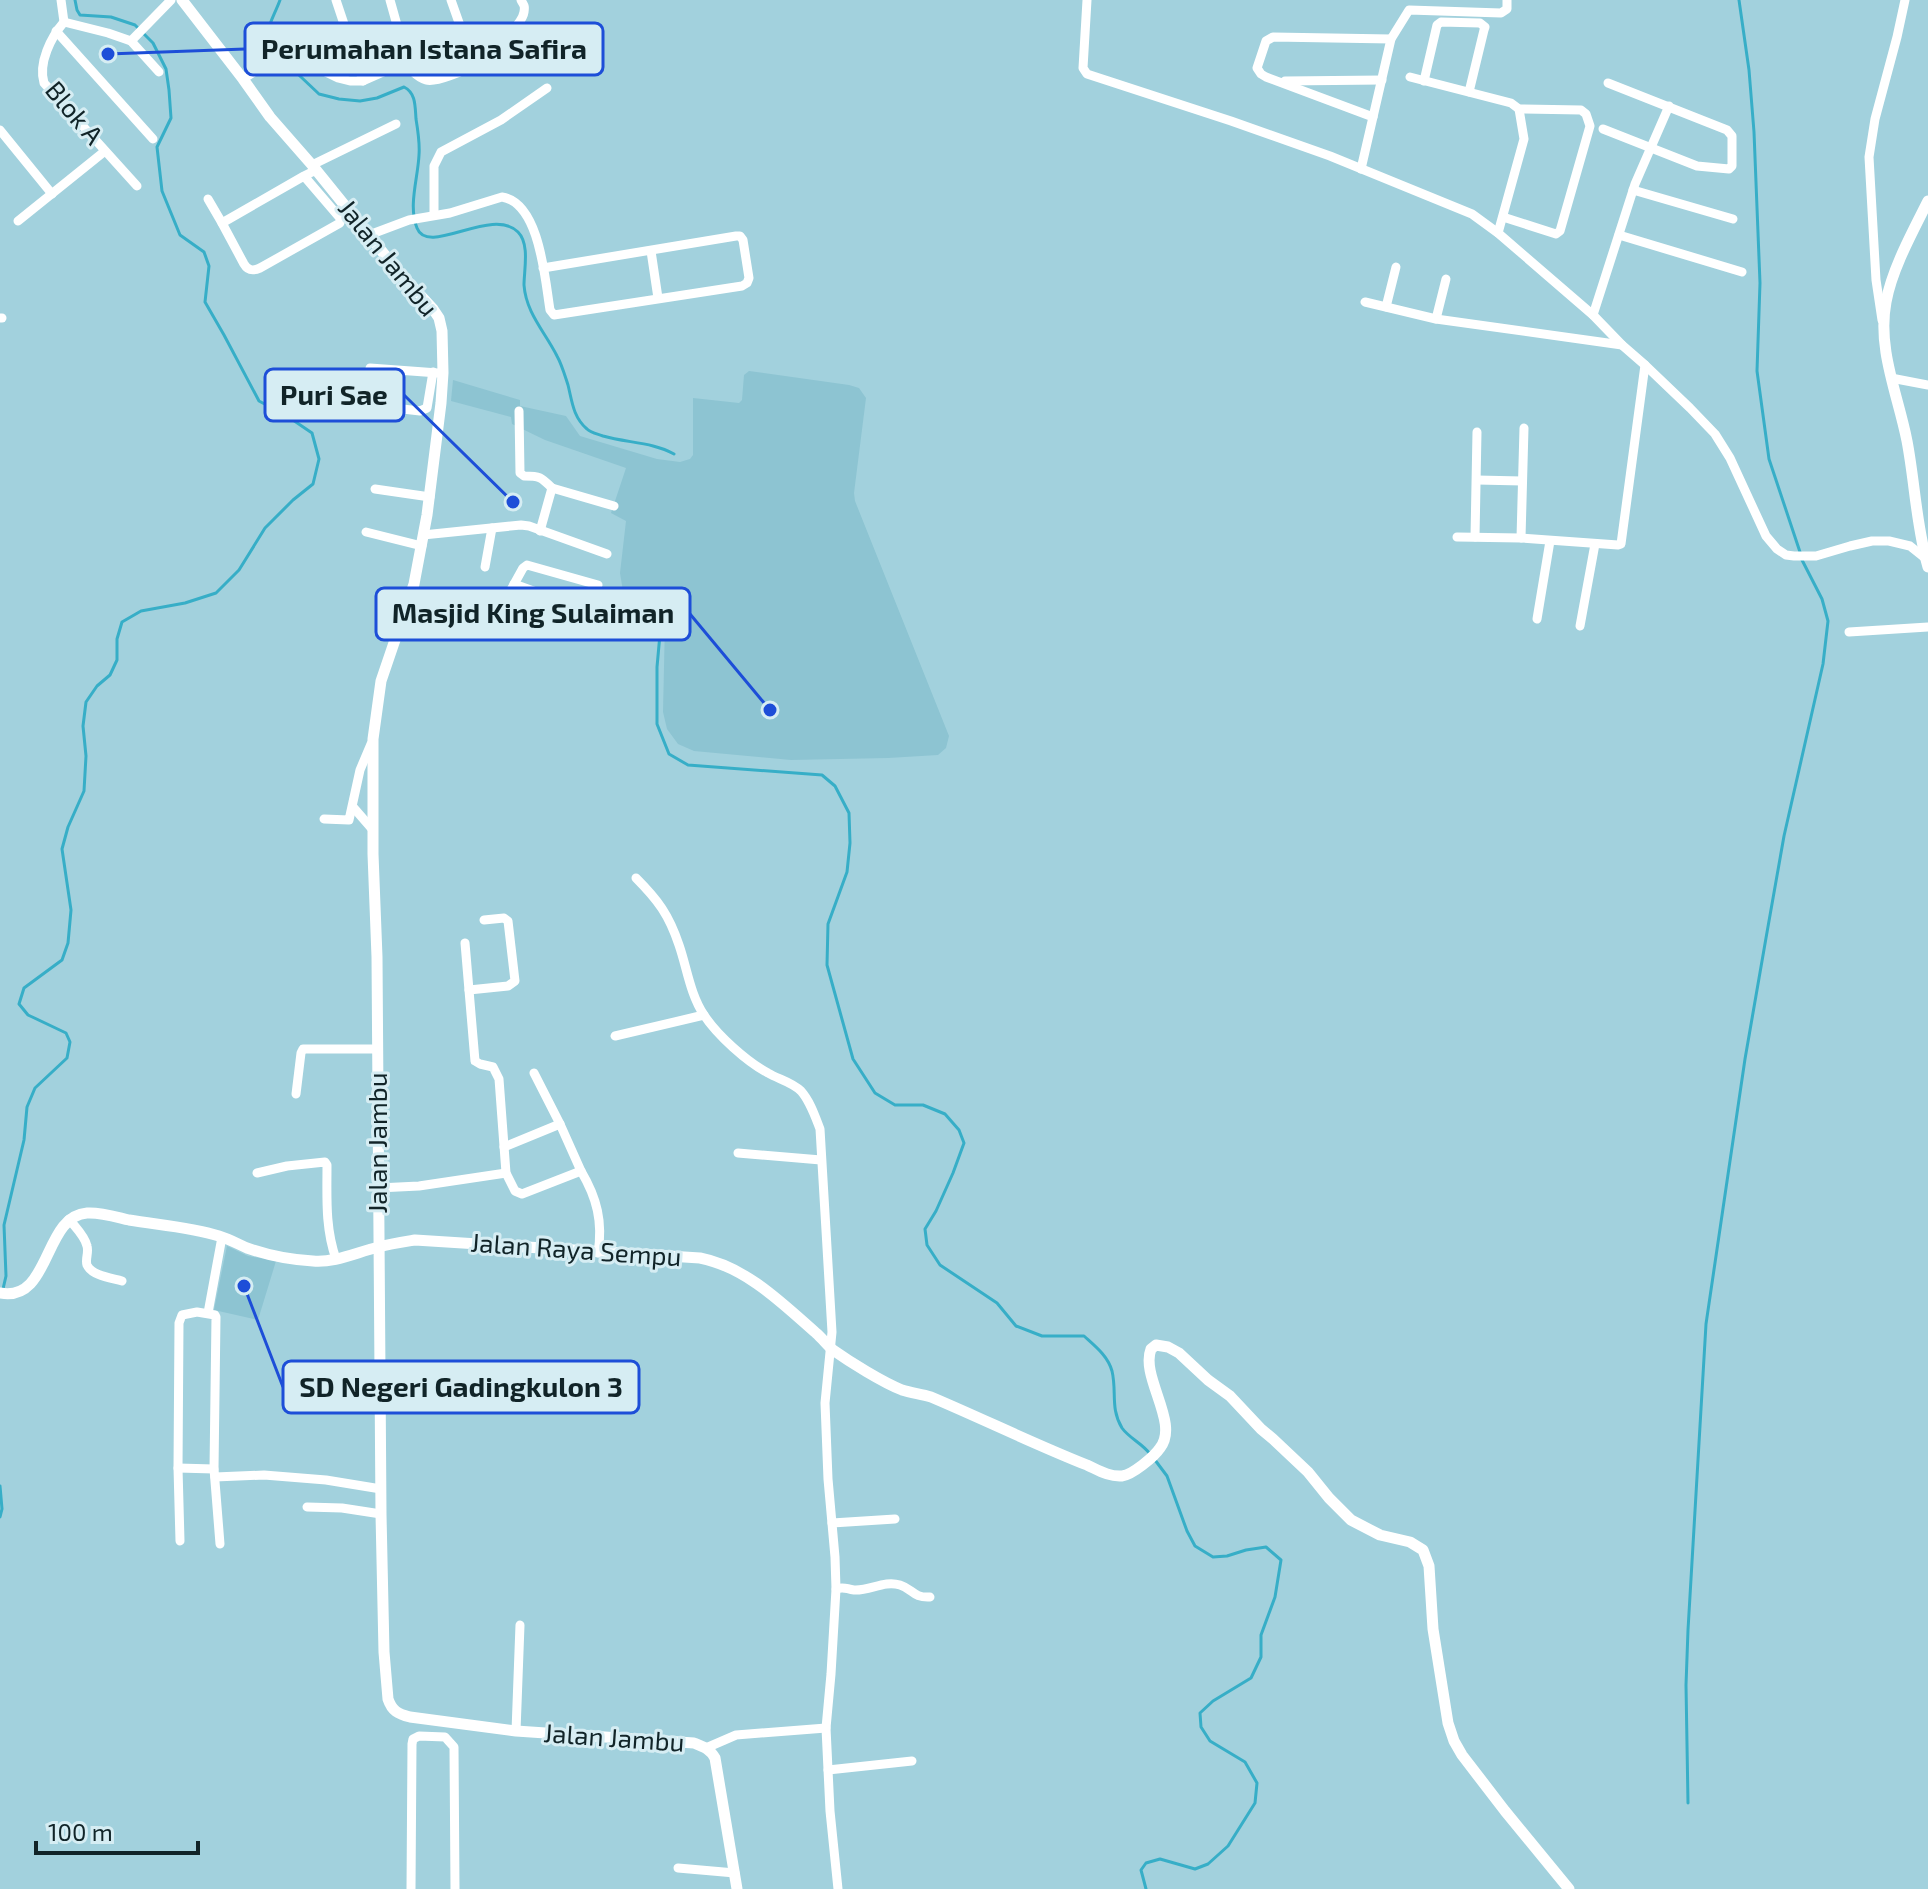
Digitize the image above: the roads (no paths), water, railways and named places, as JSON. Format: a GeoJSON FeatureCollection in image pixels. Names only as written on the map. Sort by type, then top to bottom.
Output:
{"type":"FeatureCollection","features":[{"type":"Feature","properties":{"kind":"street"},"geometry":{"type":"LineString","coordinates":[[56,31],[64,22],[61,0]]}},
{"type":"Feature","properties":{"kind":"street"},"geometry":{"type":"LineString","coordinates":[[134,39],[171,0]]}},
{"type":"Feature","properties":{"kind":"street","name":"Jalan Jambu"},"geometry":{"type":"LineString","coordinates":[[182,0],[270,117],[439,318],[442,331],[430,497],[408,606],[384,670],[373,739],[381,1514],[388,1699],[399,1714],[516,1731],[679,1741],[711,1750],[715,1758],[737,1889]]}},
{"type":"Feature","properties":{"kind":"street"},"geometry":{"type":"LineString","coordinates":[[336,0],[363,81]]}},
{"type":"Feature","properties":{"kind":"street"},"geometry":{"type":"LineString","coordinates":[[243,79],[281,55],[293,56],[350,81],[363,81],[397,66],[403,60],[404,50],[390,0]]}},
{"type":"Feature","properties":{"kind":"street"},"geometry":{"type":"LineString","coordinates":[[451,0],[474,65]]}},
{"type":"Feature","properties":{"kind":"street"},"geometry":{"type":"LineString","coordinates":[[403,60],[413,72],[427,81],[439,80],[474,65],[517,28],[524,15],[525,6],[521,0]]}},
{"type":"Feature","properties":{"kind":"street"},"geometry":{"type":"LineString","coordinates":[[1087,0],[1083,68],[1087,74],[1231,121],[1460,207],[1498,233],[1593,315],[1715,434],[1730,458],[1766,536],[1777,549],[1786,555],[1816,556],[1882,540],[1903,543],[1927,562]]}},
{"type":"Feature","properties":{"kind":"street"},"geometry":{"type":"LineString","coordinates":[[1361,169],[1391,39],[1409,5],[1501,13],[1507,9],[1507,0]]}},
{"type":"Feature","properties":{"kind":"street"},"geometry":{"type":"LineString","coordinates":[[1905,0],[1875,119],[1869,157],[1876,280],[1887,360],[1907,439],[1917,521],[1927,562]]}},
{"type":"Feature","properties":{"kind":"street"},"geometry":{"type":"LineString","coordinates":[[64,22],[134,39],[159,72]]}},
{"type":"Feature","properties":{"kind":"street"},"geometry":{"type":"LineString","coordinates":[[1424,81],[1437,25],[1441,22],[1480,23],[1485,27],[1469,92]]}},
{"type":"Feature","properties":{"kind":"street","name":"Blok A"},"geometry":{"type":"LineString","coordinates":[[137,186],[44,83],[42,78],[50,41],[56,31],[153,139]]}},
{"type":"Feature","properties":{"kind":"street"},"geometry":{"type":"LineString","coordinates":[[1373,117],[1277,81],[1261,74],[1257,68],[1269,39],[1391,39]]}},
{"type":"Feature","properties":{"kind":"street"},"geometry":{"type":"LineString","coordinates":[[1410,77],[1511,103],[1519,109],[1581,110],[1589,120],[1590,126],[1560,231],[1556,234],[1503,217]]}},
{"type":"Feature","properties":{"kind":"street"},"geometry":{"type":"LineString","coordinates":[[1277,81],[1382,80]]}},
{"type":"Feature","properties":{"kind":"street"},"geometry":{"type":"LineString","coordinates":[[1603,129],[1697,166],[1729,169],[1732,166],[1730,132],[1723,127],[1608,83]]}},
{"type":"Feature","properties":{"kind":"street"},"geometry":{"type":"LineString","coordinates":[[428,216],[434,166],[441,152],[501,120],[547,88]]}},
{"type":"Feature","properties":{"kind":"street"},"geometry":{"type":"LineString","coordinates":[[1593,315],[1633,190],[1669,106]]}},
{"type":"Feature","properties":{"kind":"street"},"geometry":{"type":"LineString","coordinates":[[1498,233],[1524,139],[1519,109]]}},
{"type":"Feature","properties":{"kind":"street"},"geometry":{"type":"LineString","coordinates":[[222,223],[396,124]]}},
{"type":"Feature","properties":{"kind":"street"},"geometry":{"type":"LineString","coordinates":[[0,130],[52,194]]}},
{"type":"Feature","properties":{"kind":"street"},"geometry":{"type":"LineString","coordinates":[[18,221],[105,151]]}},
{"type":"Feature","properties":{"kind":"street"},"geometry":{"type":"LineString","coordinates":[[208,199],[246,267],[252,270],[340,223],[340,218],[304,176]]}},
{"type":"Feature","properties":{"kind":"street"},"geometry":{"type":"LineString","coordinates":[[1633,190],[1733,219]]}},
{"type":"Feature","properties":{"kind":"street"},"geometry":{"type":"LineString","coordinates":[[369,235],[409,220],[450,213],[502,197],[509,198],[532,223],[553,315],[742,286],[749,278],[740,236],[543,268]]}},
{"type":"Feature","properties":{"kind":"street"},"geometry":{"type":"LineString","coordinates":[[1884,328],[1889,292],[1928,201]]}},
{"type":"Feature","properties":{"kind":"street"},"geometry":{"type":"LineString","coordinates":[[1619,235],[1742,272]]}},
{"type":"Feature","properties":{"kind":"street"},"geometry":{"type":"LineString","coordinates":[[651,251],[658,298]]}},
{"type":"Feature","properties":{"kind":"street"},"geometry":{"type":"LineString","coordinates":[[1386,307],[1396,267]]}},
{"type":"Feature","properties":{"kind":"street"},"geometry":{"type":"LineString","coordinates":[[1436,319],[1446,279]]}},
{"type":"Feature","properties":{"kind":"street"},"geometry":{"type":"LineString","coordinates":[[1365,302],[1436,319],[1622,345]]}},
{"type":"Feature","properties":{"kind":"street"},"geometry":{"type":"LineString","coordinates":[[1457,537],[1621,544],[1645,365]]}},
{"type":"Feature","properties":{"kind":"street"},"geometry":{"type":"LineString","coordinates":[[368,405],[420,411],[427,408],[438,373],[370,368]]}},
{"type":"Feature","properties":{"kind":"street"},"geometry":{"type":"LineString","coordinates":[[1891,378],[1928,385]]}},
{"type":"Feature","properties":{"kind":"street"},"geometry":{"type":"LineString","coordinates":[[519,411],[521,475],[537,476],[552,488],[614,506]]}},
{"type":"Feature","properties":{"kind":"street"},"geometry":{"type":"LineString","coordinates":[[1521,538],[1524,428]]}},
{"type":"Feature","properties":{"kind":"street"},"geometry":{"type":"LineString","coordinates":[[1475,537],[1477,432]]}},
{"type":"Feature","properties":{"kind":"street"},"geometry":{"type":"LineString","coordinates":[[1477,480],[1522,481]]}},
{"type":"Feature","properties":{"kind":"street"},"geometry":{"type":"LineString","coordinates":[[540,531],[552,488]]}},
{"type":"Feature","properties":{"kind":"street"},"geometry":{"type":"LineString","coordinates":[[375,489],[430,497]]}},
{"type":"Feature","properties":{"kind":"street"},"geometry":{"type":"LineString","coordinates":[[366,532],[422,540],[521,525],[607,554]]}},
{"type":"Feature","properties":{"kind":"street"},"geometry":{"type":"LineString","coordinates":[[485,567],[492,528]]}},
{"type":"Feature","properties":{"kind":"street"},"geometry":{"type":"LineString","coordinates":[[1537,619],[1550,541]]}},
{"type":"Feature","properties":{"kind":"street"},"geometry":{"type":"LineString","coordinates":[[1580,626],[1595,544]]}},
{"type":"Feature","properties":{"kind":"street"},"geometry":{"type":"LineString","coordinates":[[408,606],[458,593],[506,596],[527,565],[598,585]]}},
{"type":"Feature","properties":{"kind":"street"},"geometry":{"type":"LineString","coordinates":[[514,584],[539,593]]}},
{"type":"Feature","properties":{"kind":"street"},"geometry":{"type":"LineString","coordinates":[[1849,632],[1928,627]]}},
{"type":"Feature","properties":{"kind":"street"},"geometry":{"type":"LineString","coordinates":[[324,819],[348,820],[360,770],[373,739]]}},
{"type":"Feature","properties":{"kind":"street"},"geometry":{"type":"LineString","coordinates":[[353,807],[373,830]]}},
{"type":"Feature","properties":{"kind":"street"},"geometry":{"type":"LineString","coordinates":[[636,878],[657,899],[668,917],[704,1015],[763,1070],[799,1089],[815,1114],[820,1129],[831,1298],[831,1349],[825,1403],[836,1589],[826,1728],[838,1889]]}},
{"type":"Feature","properties":{"kind":"street"},"geometry":{"type":"LineString","coordinates":[[469,990],[508,986],[515,981],[508,921],[504,918],[484,920]]}},
{"type":"Feature","properties":{"kind":"street"},"geometry":{"type":"LineString","coordinates":[[465,943],[475,1061],[493,1067],[499,1079],[506,1173],[515,1191],[522,1194],[581,1171]]}},
{"type":"Feature","properties":{"kind":"street"},"geometry":{"type":"LineString","coordinates":[[615,1036],[704,1015]]}},
{"type":"Feature","properties":{"kind":"street"},"geometry":{"type":"LineString","coordinates":[[296,1094],[303,1049],[378,1049]]}},
{"type":"Feature","properties":{"kind":"street"},"geometry":{"type":"LineString","coordinates":[[534,1073],[589,1184],[600,1219],[598,1253]]}},
{"type":"Feature","properties":{"kind":"street"},"geometry":{"type":"LineString","coordinates":[[504,1147],[560,1124]]}},
{"type":"Feature","properties":{"kind":"street"},"geometry":{"type":"LineString","coordinates":[[738,1153],[821,1160]]}},
{"type":"Feature","properties":{"kind":"street"},"geometry":{"type":"LineString","coordinates":[[257,1173],[325,1162],[327,1224],[336,1259]]}},
{"type":"Feature","properties":{"kind":"street"},"geometry":{"type":"LineString","coordinates":[[378,1188],[419,1186],[506,1173]]}},
{"type":"Feature","properties":{"kind":"street","name":"Jalan Raya Sempu"},"geometry":{"type":"LineString","coordinates":[[69,1219],[88,1213],[200,1231],[248,1248],[314,1261],[336,1259],[415,1240],[700,1258],[721,1264],[763,1287],[831,1349],[902,1390],[930,1397],[1118,1477],[1128,1475],[1139,1467],[1161,1447],[1165,1438],[1148,1361],[1151,1349],[1162,1345],[1179,1353],[1230,1396],[1308,1472],[1351,1520],[1380,1535],[1410,1542],[1423,1550],[1429,1566],[1433,1629],[1448,1723],[1454,1741],[1505,1811],[1569,1889]]}},
{"type":"Feature","properties":{"kind":"street"},"geometry":{"type":"LineString","coordinates":[[4,1294],[24,1289],[32,1282],[69,1219],[86,1241],[89,1268],[95,1273],[122,1281]]}},
{"type":"Feature","properties":{"kind":"street"},"geometry":{"type":"LineString","coordinates":[[208,1313],[222,1237]]}},
{"type":"Feature","properties":{"kind":"street"},"geometry":{"type":"LineString","coordinates":[[180,1541],[180,1317],[189,1312],[208,1313],[215,1315],[217,1323],[215,1473],[220,1544]]}},
{"type":"Feature","properties":{"kind":"street"},"geometry":{"type":"LineString","coordinates":[[178,1468],[326,1480],[381,1489]]}},
{"type":"Feature","properties":{"kind":"street"},"geometry":{"type":"LineString","coordinates":[[307,1507],[381,1514]]}},
{"type":"Feature","properties":{"kind":"street"},"geometry":{"type":"LineString","coordinates":[[832,1523],[895,1519]]}},
{"type":"Feature","properties":{"kind":"street"},"geometry":{"type":"LineString","coordinates":[[836,1589],[845,1587],[857,1590],[895,1584],[919,1597],[930,1597]]}},
{"type":"Feature","properties":{"kind":"street"},"geometry":{"type":"LineString","coordinates":[[516,1731],[520,1625]]}},
{"type":"Feature","properties":{"kind":"street"},"geometry":{"type":"LineString","coordinates":[[445,1721],[445,1737],[454,1747],[455,1889]]}},
{"type":"Feature","properties":{"kind":"street"},"geometry":{"type":"LineString","coordinates":[[706,1748],[736,1735],[826,1728]]}},
{"type":"Feature","properties":{"kind":"street"},"geometry":{"type":"LineString","coordinates":[[411,1889],[413,1739],[419,1736],[445,1737]]}},
{"type":"Feature","properties":{"kind":"street"},"geometry":{"type":"LineString","coordinates":[[828,1770],[912,1761]]}},
{"type":"Feature","properties":{"kind":"street"},"geometry":{"type":"LineString","coordinates":[[678,1868],[735,1873]]}},
{"type":"Feature","properties":{"kind":"waterway"},"geometry":{"type":"LineString","coordinates":[[3,1289],[6,1276],[4,1225],[24,1140],[27,1107],[35,1088],[67,1058],[70,1042],[66,1033],[28,1015],[19,1004],[24,988],[62,960],[68,943],[71,910],[62,849],[84,791],[86,756],[83,726],[86,702],[97,686],[110,675],[117,660],[117,639],[122,622],[141,611],[185,603],[216,593],[239,570],[265,528],[313,484],[319,459],[312,433],[259,401],[205,302],[209,266],[204,252],[180,235],[162,191],[157,147],[171,118],[166,69],[153,43],[135,25],[111,17],[80,15],[75,0]]}},
{"type":"Feature","properties":{"kind":"waterway"},"geometry":{"type":"LineString","coordinates":[[276,54],[268,35],[280,0]]}},
{"type":"Feature","properties":{"kind":"waterway"},"geometry":{"type":"LineString","coordinates":[[1739,0],[1754,132],[1760,283],[1757,371],[1769,459],[1800,552]]}},
{"type":"Feature","properties":{"kind":"waterway"},"geometry":{"type":"LineString","coordinates":[[282,59],[319,94],[360,101],[404,87],[411,93],[419,142],[413,201],[417,228],[423,235],[434,237],[493,224],[518,232],[525,250],[524,285],[528,305],[560,363],[579,419],[595,433],[674,454]]}},
{"type":"Feature","properties":{"kind":"waterway"},"geometry":{"type":"LineString","coordinates":[[1688,1803],[1688,1630],[1706,1324],[1745,1059],[1784,836],[1823,664],[1828,621],[1822,599],[1802,560]]}},
{"type":"Feature","properties":{"kind":"waterway"},"geometry":{"type":"LineString","coordinates":[[661,623],[657,724],[669,754],[688,765],[822,775],[835,786],[849,813],[847,872],[828,924],[827,965],[853,1059],[875,1093],[895,1105],[923,1105],[945,1114],[959,1130],[964,1143],[936,1211],[925,1229],[927,1245],[940,1265],[997,1303],[1016,1326],[1042,1336],[1084,1336],[1110,1366],[1118,1421],[1128,1435],[1150,1454]]}},
{"type":"Feature","properties":{"kind":"waterway"},"geometry":{"type":"LineString","coordinates":[[1146,1889],[1141,1870],[1146,1863],[1160,1859],[1195,1869],[1208,1864],[1228,1846],[1255,1803],[1257,1783],[1245,1762],[1210,1741],[1201,1727],[1200,1713],[1213,1701],[1251,1678],[1261,1657],[1261,1635],[1275,1597],[1281,1560],[1266,1547],[1213,1557],[1195,1546],[1167,1476],[1155,1460]]}},
{"type":"Feature","properties":{"kind":"waterway"},"geometry":{"type":"LineString","coordinates":[[0,1486],[0,1517]]}},
{"type":"Feature","properties":{"kind":"place","name":"Perumahan Istana Safira"},"geometry":{"type":"Point","coordinates":[108,54]}},
{"type":"Feature","properties":{"kind":"place","name":"Puri Sae"},"geometry":{"type":"Point","coordinates":[513,502]}},
{"type":"Feature","properties":{"kind":"place","name":"Masjid King Sulaiman"},"geometry":{"type":"Point","coordinates":[770,710]}},
{"type":"Feature","properties":{"kind":"place","name":"SD Negeri Gadingkulon 3"},"geometry":{"type":"Point","coordinates":[244,1286]}}]}
